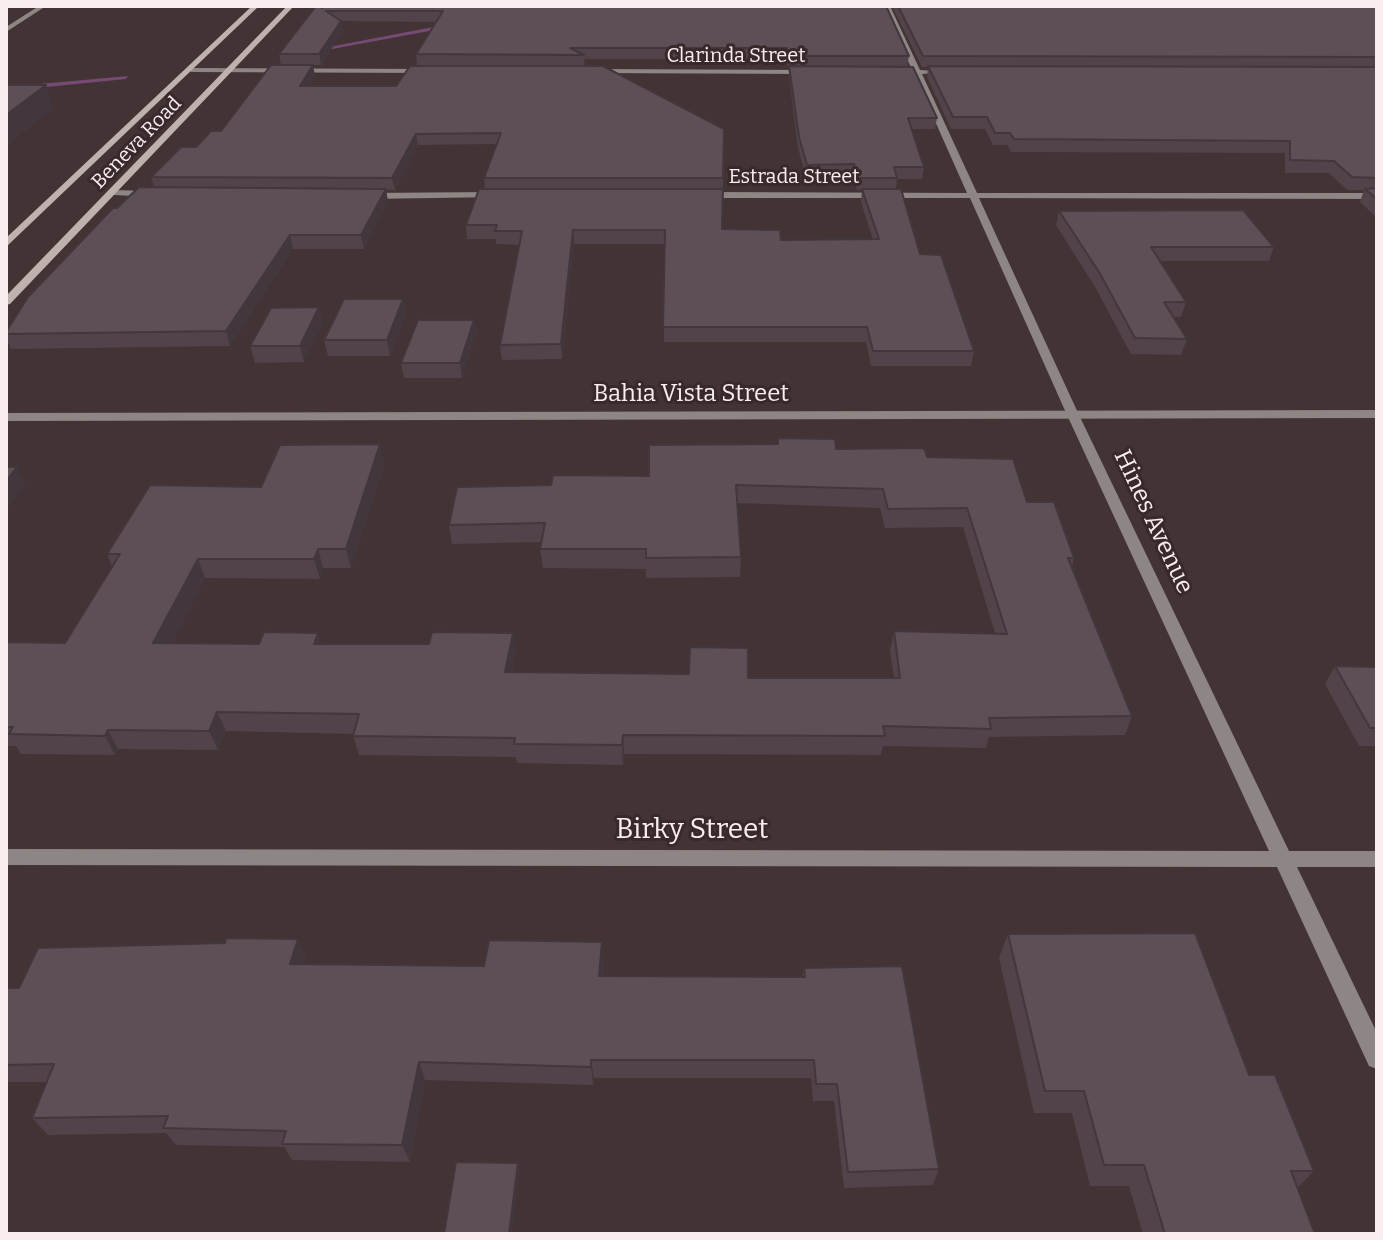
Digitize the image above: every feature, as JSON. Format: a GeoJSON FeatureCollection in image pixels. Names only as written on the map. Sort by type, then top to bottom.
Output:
{"type":"FeatureCollection","features":[{"type":"Feature","properties":{"kind":"main road","name":"Beneva Road"},"geometry":{"type":"LineString","coordinates":[[6,244],[256,6]]}},
{"type":"Feature","properties":{"kind":"main road","name":"Beneva Road"},"geometry":{"type":"LineString","coordinates":[[6,302],[291,6]]}},
{"type":"Feature","properties":{"kind":"street"},"geometry":{"type":"LineString","coordinates":[[6,30],[43,6]]}},
{"type":"Feature","properties":{"kind":"street","name":"Hines Avenue"},"geometry":{"type":"LineString","coordinates":[[887,6],[1073,415],[1377,1058]]}},
{"type":"Feature","properties":{"kind":"street"},"geometry":{"type":"LineString","coordinates":[[191,70],[439,71]]}},
{"type":"Feature","properties":{"kind":"street","name":"Clarinda Street"},"geometry":{"type":"LineString","coordinates":[[583,71],[822,72]]}},
{"type":"Feature","properties":{"kind":"street"},"geometry":{"type":"LineString","coordinates":[[886,72],[965,72]]}},
{"type":"Feature","properties":{"kind":"street"},"geometry":{"type":"LineString","coordinates":[[115,192],[158,195]]}},
{"type":"Feature","properties":{"kind":"street"},"geometry":{"type":"LineString","coordinates":[[360,196],[502,195]]}},
{"type":"Feature","properties":{"kind":"street","name":"Estrada Street"},"geometry":{"type":"LineString","coordinates":[[690,195],[1377,196]]}},
{"type":"Feature","properties":{"kind":"street","name":"Bahia Vista Street"},"geometry":{"type":"LineString","coordinates":[[6,417],[1377,414]]}},
{"type":"Feature","properties":{"kind":"street","name":"Birky Street"},"geometry":{"type":"LineString","coordinates":[[6,857],[1377,859]]}},
{"type":"Feature","properties":{"kind":"building"},"geometry":{"type":"Polygon","coordinates":[[[316,6],[886,6],[909,56],[788,56],[787,48],[570,48],[584,55],[416,54],[443,11],[326,11],[341,21],[319,54],[279,54],[316,6]]]}},
{"type":"Feature","properties":{"kind":"building"},"geometry":{"type":"Polygon","coordinates":[[[898,6],[1377,6],[1377,57],[923,56],[898,6]]]}},
{"type":"Feature","properties":{"kind":"building"},"geometry":{"type":"Polygon","coordinates":[[[271,65],[313,65],[300,86],[396,86],[410,66],[603,66],[724,129],[723,178],[484,178],[501,133],[416,134],[392,178],[151,177],[181,147],[196,147],[211,131],[221,131],[271,65]]]}},
{"type":"Feature","properties":{"kind":"building"},"geometry":{"type":"Polygon","coordinates":[[[789,66],[913,67],[937,118],[908,118],[924,167],[894,167],[897,178],[858,178],[854,164],[807,165],[799,137],[789,66]]]}},
{"type":"Feature","properties":{"kind":"building"},"geometry":{"type":"Polygon","coordinates":[[[928,66],[1377,67],[1377,178],[1352,177],[1334,161],[1290,160],[1290,141],[1014,139],[1010,133],[995,133],[987,117],[953,117],[928,66]]]}},
{"type":"Feature","properties":{"kind":"building"},"geometry":{"type":"Polygon","coordinates":[[[6,85],[46,85],[6,115],[6,85]]]}},
{"type":"Feature","properties":{"kind":"building"},"geometry":{"type":"Polygon","coordinates":[[[139,187],[386,189],[361,235],[290,235],[226,331],[6,334],[28,297],[113,208],[117,208],[139,187]]]}},
{"type":"Feature","properties":{"kind":"building"},"geometry":{"type":"Polygon","coordinates":[[[1377,188],[1377,199],[1365,189],[1377,188]]]}},
{"type":"Feature","properties":{"kind":"building"},"geometry":{"type":"Polygon","coordinates":[[[479,189],[723,189],[722,229],[780,230],[781,240],[879,239],[862,189],[901,189],[920,254],[941,255],[974,351],[873,351],[867,327],[663,327],[665,230],[573,230],[561,344],[500,345],[522,231],[495,231],[497,225],[466,225],[479,189]]]}},
{"type":"Feature","properties":{"kind":"building"},"geometry":{"type":"Polygon","coordinates":[[[1243,210],[1274,247],[1151,247],[1186,302],[1164,302],[1187,339],[1135,338],[1099,272],[1059,211],[1243,210]]]}},
{"type":"Feature","properties":{"kind":"building"},"geometry":{"type":"Polygon","coordinates":[[[344,299],[403,299],[387,340],[324,340],[344,299]]]}},
{"type":"Feature","properties":{"kind":"building"},"geometry":{"type":"Polygon","coordinates":[[[319,307],[300,346],[250,346],[271,308],[319,307]]]}},
{"type":"Feature","properties":{"kind":"building"},"geometry":{"type":"Polygon","coordinates":[[[418,320],[474,320],[460,363],[401,363],[418,320]]]}},
{"type":"Feature","properties":{"kind":"building"},"geometry":{"type":"Polygon","coordinates":[[[778,438],[835,439],[836,449],[924,448],[927,457],[1013,459],[1027,502],[1054,502],[1074,558],[1068,558],[1132,716],[989,718],[991,729],[883,726],[885,736],[623,735],[622,745],[514,744],[515,738],[353,736],[359,714],[217,712],[209,731],[108,730],[105,736],[9,734],[13,727],[6,727],[6,642],[65,643],[120,554],[107,554],[150,485],[261,487],[280,445],[380,444],[346,549],[318,549],[314,559],[198,559],[153,643],[259,644],[264,632],[318,633],[314,644],[429,644],[432,632],[513,633],[505,672],[689,674],[690,647],[748,648],[748,678],[900,678],[894,631],[1007,634],[967,508],[888,509],[883,489],[736,485],[741,557],[646,558],[646,549],[540,549],[545,523],[449,525],[457,487],[551,485],[553,475],[649,476],[649,445],[778,444],[778,438]]]}},
{"type":"Feature","properties":{"kind":"building"},"geometry":{"type":"Polygon","coordinates":[[[6,467],[17,467],[6,481],[6,467]]]}},
{"type":"Feature","properties":{"kind":"building"},"geometry":{"type":"Polygon","coordinates":[[[1335,666],[1377,667],[1377,728],[1370,728],[1335,666]]]}},
{"type":"Feature","properties":{"kind":"building"},"geometry":{"type":"Polygon","coordinates":[[[1195,933],[1249,1075],[1275,1075],[1314,1171],[1291,1171],[1315,1234],[1165,1234],[1144,1165],[1104,1165],[1084,1091],[1045,1091],[1008,934],[1195,933]]]}},
{"type":"Feature","properties":{"kind":"building"},"geometry":{"type":"Polygon","coordinates":[[[226,938],[298,939],[290,964],[484,966],[489,940],[602,942],[599,976],[805,977],[804,968],[902,966],[939,1169],[848,1172],[837,1084],[816,1084],[814,1060],[591,1060],[591,1067],[419,1062],[402,1145],[282,1144],[286,1131],[163,1128],[168,1116],[32,1118],[54,1064],[6,1065],[6,988],[19,988],[38,948],[225,943],[226,938]]]}},
{"type":"Feature","properties":{"kind":"building"},"geometry":{"type":"Polygon","coordinates":[[[456,1162],[518,1163],[509,1234],[444,1234],[456,1162]]]}},
{"type":"Feature","properties":{"kind":"waterway"},"geometry":{"type":"LineString","coordinates":[[316,50],[449,26]]}},
{"type":"Feature","properties":{"kind":"waterway"},"geometry":{"type":"LineString","coordinates":[[6,89],[126,77]]}}]}
